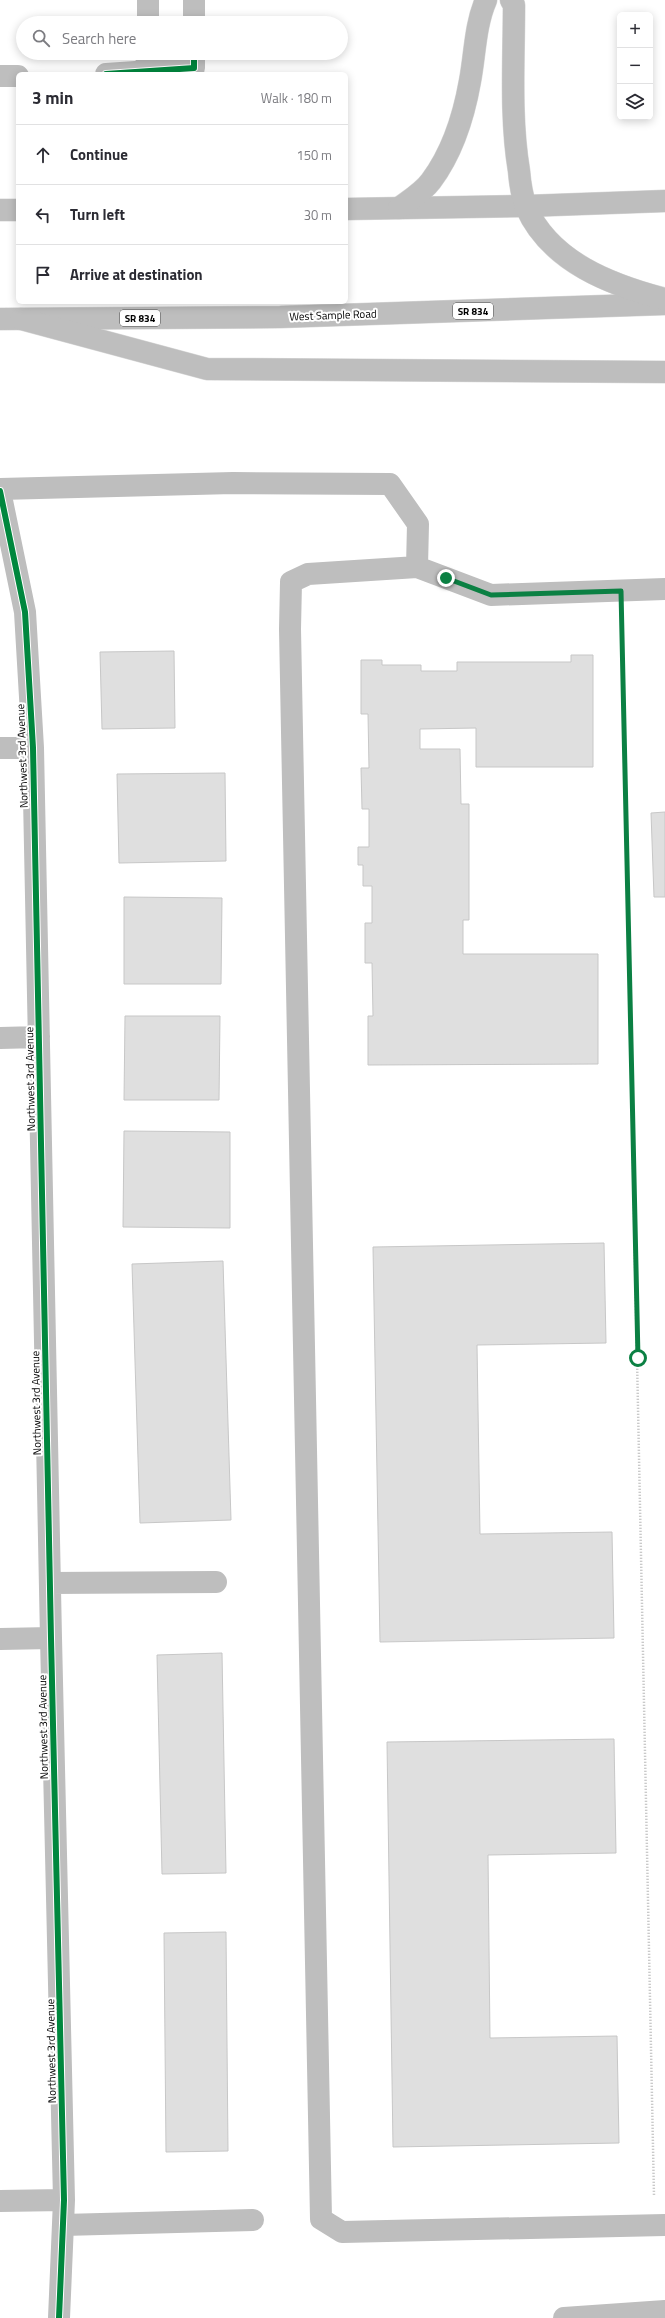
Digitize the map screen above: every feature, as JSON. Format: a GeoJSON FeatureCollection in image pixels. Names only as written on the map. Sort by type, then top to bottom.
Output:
{"type":"FeatureCollection","features":[{"type":"Feature","properties":{"kind":"main road"},"geometry":{"type":"LineString","coordinates":[[148,0],[148,16]]}},
{"type":"Feature","properties":{"kind":"main road"},"geometry":{"type":"LineString","coordinates":[[194,0],[194,16]]}},
{"type":"Feature","properties":{"kind":"main road"},"geometry":{"type":"LineString","coordinates":[[399,208],[417,196],[431,181],[453,139],[463,115],[474,48],[486,0]]}},
{"type":"Feature","properties":{"kind":"main road"},"geometry":{"type":"LineString","coordinates":[[511,0],[514,5],[514,129],[519,172],[526,206],[548,240],[564,256],[597,275],[619,285],[665,299]]}},
{"type":"Feature","properties":{"kind":"main road"},"geometry":{"type":"LineString","coordinates":[[113,72],[147,62],[194,61]]}},
{"type":"Feature","properties":{"kind":"main road"},"geometry":{"type":"LineString","coordinates":[[0,76],[16,76]]}},
{"type":"Feature","properties":{"kind":"main road"},"geometry":{"type":"LineString","coordinates":[[348,209],[526,206],[665,201]]}},
{"type":"Feature","properties":{"kind":"main road"},"geometry":{"type":"LineString","coordinates":[[0,210],[16,210]]}},
{"type":"Feature","properties":{"kind":"main road","name":"West Sample Road"},"geometry":{"type":"LineString","coordinates":[[11,319],[280,317],[665,304]]}},
{"type":"Feature","properties":{"kind":"main road"},"geometry":{"type":"LineString","coordinates":[[11,319],[207,368],[665,372]]}},
{"type":"Feature","properties":{"kind":"main road"},"geometry":{"type":"LineString","coordinates":[[0,490],[232,483],[390,484],[418,524],[417,567]]}},
{"type":"Feature","properties":{"kind":"main road","name":"Northwest 3rd Avenue"},"geometry":{"type":"LineString","coordinates":[[0,490],[25,612],[33,748],[64,2200],[59,2318]]}},
{"type":"Feature","properties":{"kind":"main road"},"geometry":{"type":"LineString","coordinates":[[660,2225],[342,2232],[321,2219],[290,629],[291,582],[308,574],[417,567],[491,595],[665,589]]}},
{"type":"Feature","properties":{"kind":"main road"},"geometry":{"type":"LineString","coordinates":[[0,748],[33,748]]}},
{"type":"Feature","properties":{"kind":"main road"},"geometry":{"type":"LineString","coordinates":[[0,1038],[39,1037]]}},
{"type":"Feature","properties":{"kind":"main road"},"geometry":{"type":"LineString","coordinates":[[50,1583],[216,1582]]}},
{"type":"Feature","properties":{"kind":"main road"},"geometry":{"type":"LineString","coordinates":[[0,1639],[51,1638]]}},
{"type":"Feature","properties":{"kind":"main road"},"geometry":{"type":"LineString","coordinates":[[0,2201],[64,2200]]}},
{"type":"Feature","properties":{"kind":"main road"},"geometry":{"type":"LineString","coordinates":[[63,2226],[252,2220]]}},
{"type":"Feature","properties":{"kind":"main road"},"geometry":{"type":"LineString","coordinates":[[564,2318],[665,2311]]}},
{"type":"Feature","properties":{"kind":"path"},"geometry":{"type":"LineString","coordinates":[[621,591],[660,2225]]}},
{"type":"Feature","properties":{"kind":"building"},"geometry":{"type":"Polygon","coordinates":[[[174,651],[175,728],[102,729],[100,652],[174,651]]]}},
{"type":"Feature","properties":{"kind":"building"},"geometry":{"type":"Polygon","coordinates":[[[571,655],[593,655],[593,767],[476,767],[476,728],[420,729],[420,749],[460,749],[461,804],[469,804],[469,920],[463,920],[463,954],[598,954],[598,1064],[368,1065],[368,1016],[373,1016],[372,963],[365,963],[365,923],[372,923],[372,886],[363,886],[363,865],[358,865],[358,847],[369,847],[369,809],[362,809],[361,768],[369,768],[368,714],[361,714],[361,660],[382,660],[382,665],[421,665],[421,671],[457,671],[457,662],[571,662],[571,655]]]}},
{"type":"Feature","properties":{"kind":"building"},"geometry":{"type":"Polygon","coordinates":[[[225,773],[226,861],[119,863],[117,774],[225,773]]]}},
{"type":"Feature","properties":{"kind":"building"},"geometry":{"type":"Polygon","coordinates":[[[665,812],[665,897],[654,897],[651,813],[665,812]]]}},
{"type":"Feature","properties":{"kind":"building"},"geometry":{"type":"Polygon","coordinates":[[[124,897],[222,898],[221,984],[124,984],[124,897]]]}},
{"type":"Feature","properties":{"kind":"building"},"geometry":{"type":"Polygon","coordinates":[[[125,1016],[220,1016],[219,1100],[124,1100],[125,1016]]]}},
{"type":"Feature","properties":{"kind":"building"},"geometry":{"type":"Polygon","coordinates":[[[124,1131],[230,1132],[230,1228],[123,1227],[124,1131]]]}},
{"type":"Feature","properties":{"kind":"building"},"geometry":{"type":"Polygon","coordinates":[[[604,1243],[606,1343],[477,1345],[480,1534],[612,1532],[614,1638],[380,1642],[373,1247],[604,1243]]]}},
{"type":"Feature","properties":{"kind":"building"},"geometry":{"type":"Polygon","coordinates":[[[223,1261],[231,1520],[140,1523],[132,1264],[223,1261]]]}},
{"type":"Feature","properties":{"kind":"building"},"geometry":{"type":"Polygon","coordinates":[[[222,1653],[226,1873],[162,1874],[157,1655],[222,1653]]]}},
{"type":"Feature","properties":{"kind":"building"},"geometry":{"type":"Polygon","coordinates":[[[614,1739],[616,1853],[488,1855],[490,2038],[617,2036],[619,2143],[393,2147],[387,1742],[614,1739]]]}},
{"type":"Feature","properties":{"kind":"building"},"geometry":{"type":"Polygon","coordinates":[[[226,1932],[228,2151],[166,2152],[164,1933],[226,1932]]]}},
{"type":"Feature","properties":{"kind":"cycle path"},"geometry":{"type":"LineString","coordinates":[[135,72],[194,68],[194,60]]}},
{"type":"Feature","properties":{"kind":"cycle path"},"geometry":{"type":"LineString","coordinates":[[0,491],[25,612],[33,748],[64,2200],[59,2318]]}},
{"type":"Feature","properties":{"kind":"route"},"geometry":{"type":"LineString","coordinates":[[446,578],[491,595],[621,591],[638,1358]]}}]}
